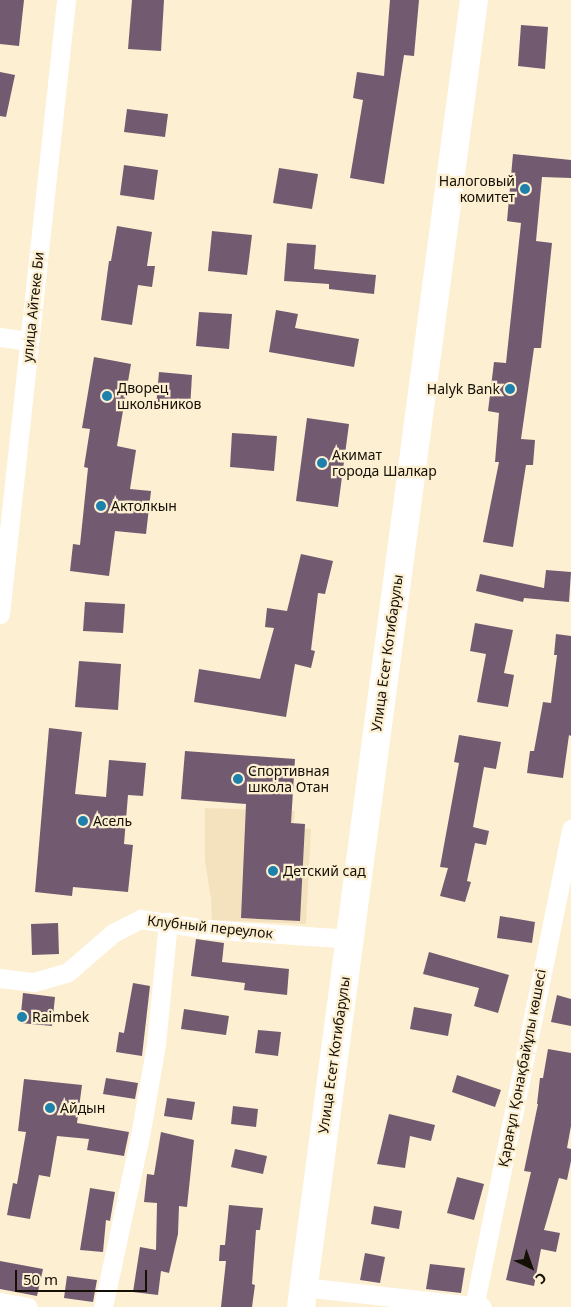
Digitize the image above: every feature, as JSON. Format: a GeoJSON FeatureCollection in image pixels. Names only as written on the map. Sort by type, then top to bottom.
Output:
{"type":"FeatureCollection","features":[{"type":"Feature","properties":{"kind":"main road","name":"Улица Есет Котибарулы"},"geometry":{"type":"LineString","coordinates":[[302,1297],[474,0]]}},
{"type":"Feature","properties":{"kind":"street","name":"улица Айтеке Би"},"geometry":{"type":"LineString","coordinates":[[0,614],[66,0]]}},
{"type":"Feature","properties":{"kind":"street"},"geometry":{"type":"LineString","coordinates":[[0,337],[30,341]]}},
{"type":"Feature","properties":{"kind":"street","name":"Қарағұл Қонақбайұлы көшесі"},"geometry":{"type":"LineString","coordinates":[[477,1307],[571,829]]}},
{"type":"Feature","properties":{"kind":"street","name":"Клубный переулок"},"geometry":{"type":"LineString","coordinates":[[0,978],[34,982],[68,972],[113,933],[140,919],[205,929],[350,939]]}},
{"type":"Feature","properties":{"kind":"street"},"geometry":{"type":"LineString","coordinates":[[103,1307],[140,1136],[156,1044],[168,922]]}},
{"type":"Feature","properties":{"kind":"street"},"geometry":{"type":"LineString","coordinates":[[302,1297],[477,1307]]}},
{"type":"Feature","properties":{"kind":"street"},"geometry":{"type":"LineString","coordinates":[[0,1302],[28,1307]]}},
{"type":"Feature","properties":{"kind":"shaded area"},"geometry":{"type":"Polygon","coordinates":[[[205,808],[295,811],[293,828],[311,829],[306,924],[212,920],[205,861],[205,808]]]}},
{"type":"Feature","properties":{"kind":"building"},"geometry":{"type":"Polygon","coordinates":[[[0,0],[24,0],[19,46],[0,44],[0,0]]]}},
{"type":"Feature","properties":{"kind":"building"},"geometry":{"type":"Polygon","coordinates":[[[132,0],[164,0],[161,51],[128,49],[132,0]]]}},
{"type":"Feature","properties":{"kind":"building"},"geometry":{"type":"Polygon","coordinates":[[[390,0],[419,0],[414,56],[404,55],[384,184],[350,178],[363,100],[353,98],[357,72],[384,76],[390,0]]]}},
{"type":"Feature","properties":{"kind":"building"},"geometry":{"type":"Polygon","coordinates":[[[521,25],[548,27],[545,69],[518,66],[521,25]]]}},
{"type":"Feature","properties":{"kind":"building"},"geometry":{"type":"Polygon","coordinates":[[[0,72],[15,75],[6,117],[0,116],[0,72]]]}},
{"type":"Feature","properties":{"kind":"building"},"geometry":{"type":"Polygon","coordinates":[[[127,109],[168,114],[165,137],[124,132],[127,109]]]}},
{"type":"Feature","properties":{"kind":"building"},"geometry":{"type":"Polygon","coordinates":[[[513,154],[571,160],[571,178],[542,177],[536,241],[552,243],[541,348],[534,348],[521,439],[535,440],[533,465],[526,465],[513,547],[483,542],[499,462],[495,462],[499,413],[488,411],[494,362],[506,363],[521,223],[507,221],[513,154]]]}},
{"type":"Feature","properties":{"kind":"building"},"geometry":{"type":"Polygon","coordinates":[[[124,165],[158,170],[154,200],[120,195],[124,165]]]}},
{"type":"Feature","properties":{"kind":"building"},"geometry":{"type":"Polygon","coordinates":[[[279,168],[318,174],[312,209],[273,203],[279,168]]]}},
{"type":"Feature","properties":{"kind":"building"},"geometry":{"type":"Polygon","coordinates":[[[117,226],[152,232],[147,266],[155,266],[152,287],[138,285],[132,325],[101,320],[109,261],[111,261],[117,226]]]}},
{"type":"Feature","properties":{"kind":"building"},"geometry":{"type":"Polygon","coordinates":[[[212,231],[252,235],[247,275],[208,271],[212,231]]]}},
{"type":"Feature","properties":{"kind":"building"},"geometry":{"type":"Polygon","coordinates":[[[287,243],[316,245],[314,269],[376,275],[374,294],[329,289],[329,284],[284,281],[287,243]]]}},
{"type":"Feature","properties":{"kind":"building"},"geometry":{"type":"Polygon","coordinates":[[[276,310],[298,314],[295,328],[359,339],[354,367],[269,352],[276,310]]]}},
{"type":"Feature","properties":{"kind":"building"},"geometry":{"type":"Polygon","coordinates":[[[199,312],[232,314],[229,349],[196,346],[199,312]]]}},
{"type":"Feature","properties":{"kind":"building"},"geometry":{"type":"Polygon","coordinates":[[[94,357],[131,364],[117,446],[136,450],[130,489],[151,491],[146,534],[115,531],[109,576],[70,571],[73,544],[80,545],[88,468],[84,467],[90,429],[82,428],[94,357]]]}},
{"type":"Feature","properties":{"kind":"building"},"geometry":{"type":"Polygon","coordinates":[[[159,372],[192,375],[190,409],[156,407],[159,372]]]}},
{"type":"Feature","properties":{"kind":"building","name":"Акимат города Шалкар"},"geometry":{"type":"Polygon","coordinates":[[[307,418],[349,424],[338,507],[296,501],[307,418]]]}},
{"type":"Feature","properties":{"kind":"building"},"geometry":{"type":"Polygon","coordinates":[[[232,433],[277,436],[274,471],[230,467],[232,433]]]}},
{"type":"Feature","properties":{"kind":"building"},"geometry":{"type":"Polygon","coordinates":[[[301,554],[333,561],[325,594],[318,593],[311,650],[315,651],[311,668],[295,664],[286,717],[194,702],[199,669],[260,679],[274,628],[265,627],[267,608],[287,611],[301,554]]]}},
{"type":"Feature","properties":{"kind":"building"},"geometry":{"type":"Polygon","coordinates":[[[546,570],[571,572],[569,602],[524,598],[523,602],[476,591],[480,574],[544,588],[546,570]]]}},
{"type":"Feature","properties":{"kind":"building"},"geometry":{"type":"Polygon","coordinates":[[[85,602],[125,604],[123,633],[83,631],[85,602]]]}},
{"type":"Feature","properties":{"kind":"building"},"geometry":{"type":"Polygon","coordinates":[[[475,623],[513,630],[504,673],[514,675],[508,707],[477,702],[486,654],[470,651],[475,623]]]}},
{"type":"Feature","properties":{"kind":"building"},"geometry":{"type":"Polygon","coordinates":[[[556,634],[571,636],[571,736],[569,735],[563,778],[527,773],[530,751],[534,751],[543,702],[551,703],[557,655],[554,655],[556,634]]]}},
{"type":"Feature","properties":{"kind":"building"},"geometry":{"type":"Polygon","coordinates":[[[79,661],[121,664],[118,710],[75,707],[79,661]]]}},
{"type":"Feature","properties":{"kind":"building","name":"Асель"},"geometry":{"type":"Polygon","coordinates":[[[49,728],[82,732],[75,794],[106,797],[109,760],[146,763],[143,796],[128,795],[124,844],[133,845],[128,892],[73,887],[72,896],[35,892],[49,728]]]}},
{"type":"Feature","properties":{"kind":"building"},"geometry":{"type":"Polygon","coordinates":[[[459,735],[501,742],[496,769],[484,767],[473,827],[489,831],[486,845],[475,843],[467,881],[471,882],[465,902],[440,896],[448,868],[440,867],[459,763],[454,762],[459,735]]]}},
{"type":"Feature","properties":{"kind":"building"},"geometry":{"type":"Polygon","coordinates":[[[185,751],[295,759],[291,823],[305,824],[300,921],[241,918],[246,804],[181,799],[185,751]]]}},
{"type":"Feature","properties":{"kind":"building"},"geometry":{"type":"Polygon","coordinates":[[[500,916],[535,922],[532,943],[497,938],[500,916]]]}},
{"type":"Feature","properties":{"kind":"building"},"geometry":{"type":"Polygon","coordinates":[[[58,923],[59,954],[32,955],[31,924],[58,923]]]}},
{"type":"Feature","properties":{"kind":"building"},"geometry":{"type":"Polygon","coordinates":[[[196,939],[224,943],[222,962],[289,969],[287,995],[244,990],[245,983],[191,976],[196,939]]]}},
{"type":"Feature","properties":{"kind":"building"},"geometry":{"type":"Polygon","coordinates":[[[429,952],[509,975],[498,1013],[474,1006],[479,988],[423,974],[429,952]]]}},
{"type":"Feature","properties":{"kind":"building"},"geometry":{"type":"Polygon","coordinates":[[[133,983],[150,986],[142,1056],[116,1052],[119,1032],[124,1033],[133,983]]]}},
{"type":"Feature","properties":{"kind":"building"},"geometry":{"type":"Polygon","coordinates":[[[23,993],[55,997],[52,1026],[20,1023],[23,993]]]}},
{"type":"Feature","properties":{"kind":"building"},"geometry":{"type":"Polygon","coordinates":[[[557,995],[571,999],[571,1026],[551,1022],[557,995]]]}},
{"type":"Feature","properties":{"kind":"building"},"geometry":{"type":"Polygon","coordinates":[[[414,1007],[452,1014],[448,1036],[410,1029],[414,1007]]]}},
{"type":"Feature","properties":{"kind":"building"},"geometry":{"type":"Polygon","coordinates":[[[184,1009],[229,1016],[226,1035],[181,1029],[184,1009]]]}},
{"type":"Feature","properties":{"kind":"building"},"geometry":{"type":"Polygon","coordinates":[[[258,1030],[281,1032],[278,1056],[255,1053],[258,1030]]]}},
{"type":"Feature","properties":{"kind":"building"},"geometry":{"type":"Polygon","coordinates":[[[548,1049],[571,1053],[571,1126],[567,1148],[571,1149],[571,1161],[567,1180],[559,1178],[544,1230],[560,1233],[556,1252],[541,1249],[534,1286],[506,1280],[531,1172],[524,1171],[538,1104],[540,1078],[543,1078],[548,1049]]]}},
{"type":"Feature","properties":{"kind":"building"},"geometry":{"type":"Polygon","coordinates":[[[457,1075],[501,1090],[495,1107],[452,1092],[457,1075]]]}},
{"type":"Feature","properties":{"kind":"building"},"geometry":{"type":"Polygon","coordinates":[[[106,1078],[138,1083],[135,1099],[103,1094],[106,1078]]]}},
{"type":"Feature","properties":{"kind":"building"},"geometry":{"type":"Polygon","coordinates":[[[24,1079],[82,1085],[77,1123],[129,1132],[124,1156],[87,1150],[89,1139],[57,1136],[50,1177],[39,1175],[30,1219],[7,1215],[13,1183],[17,1184],[26,1132],[18,1131],[24,1079]]]}},
{"type":"Feature","properties":{"kind":"building"},"geometry":{"type":"Polygon","coordinates":[[[167,1098],[195,1102],[192,1120],[164,1116],[167,1098]]]}},
{"type":"Feature","properties":{"kind":"building"},"geometry":{"type":"Polygon","coordinates":[[[233,1106],[258,1109],[256,1127],[231,1124],[233,1106]]]}},
{"type":"Feature","properties":{"kind":"building"},"geometry":{"type":"Polygon","coordinates":[[[389,1114],[435,1125],[431,1141],[410,1136],[405,1168],[377,1164],[389,1114]]]}},
{"type":"Feature","properties":{"kind":"building"},"geometry":{"type":"Polygon","coordinates":[[[161,1132],[194,1140],[187,1207],[179,1206],[178,1234],[169,1273],[161,1271],[158,1295],[133,1292],[140,1247],[156,1250],[157,1203],[144,1202],[147,1174],[154,1175],[161,1132]]]}},
{"type":"Feature","properties":{"kind":"building"},"geometry":{"type":"Polygon","coordinates":[[[235,1149],[267,1156],[263,1174],[231,1167],[235,1149]]]}},
{"type":"Feature","properties":{"kind":"building"},"geometry":{"type":"Polygon","coordinates":[[[457,1177],[484,1184],[474,1220],[447,1213],[457,1177]]]}},
{"type":"Feature","properties":{"kind":"building"},"geometry":{"type":"Polygon","coordinates":[[[90,1188],[115,1192],[110,1221],[106,1220],[103,1252],[80,1250],[90,1188]]]}},
{"type":"Feature","properties":{"kind":"building"},"geometry":{"type":"Polygon","coordinates":[[[229,1205],[263,1208],[260,1230],[256,1230],[252,1284],[255,1285],[252,1307],[221,1307],[226,1261],[219,1261],[220,1245],[225,1245],[229,1205]]]}},
{"type":"Feature","properties":{"kind":"building"},"geometry":{"type":"Polygon","coordinates":[[[374,1206],[402,1211],[399,1229],[371,1224],[374,1206]]]}},
{"type":"Feature","properties":{"kind":"building"},"geometry":{"type":"Polygon","coordinates":[[[365,1253],[385,1257],[380,1283],[360,1280],[365,1253]]]}},
{"type":"Feature","properties":{"kind":"building"},"geometry":{"type":"Polygon","coordinates":[[[0,1261],[43,1269],[37,1296],[0,1289],[0,1261]]]}},
{"type":"Feature","properties":{"kind":"building"},"geometry":{"type":"Polygon","coordinates":[[[430,1264],[465,1268],[461,1293],[426,1289],[430,1264]]]}},
{"type":"Feature","properties":{"kind":"building"},"geometry":{"type":"Polygon","coordinates":[[[67,1276],[97,1280],[93,1302],[64,1298],[67,1276]]]}},
{"type":"Feature","properties":{"kind":"place","name":"Налоговый комитет"},"geometry":{"type":"Point","coordinates":[525,189]}},
{"type":"Feature","properties":{"kind":"place","name":"Halyk Bank"},"geometry":{"type":"Point","coordinates":[510,389]}},
{"type":"Feature","properties":{"kind":"place","name":"Дворец школьников"},"geometry":{"type":"Point","coordinates":[107,396]}},
{"type":"Feature","properties":{"kind":"place","name":"Акимат города Шалкар"},"geometry":{"type":"Point","coordinates":[322,463]}},
{"type":"Feature","properties":{"kind":"place","name":"Актолкын"},"geometry":{"type":"Point","coordinates":[101,506]}},
{"type":"Feature","properties":{"kind":"place","name":"Спортивная школа Отан"},"geometry":{"type":"Point","coordinates":[238,779]}},
{"type":"Feature","properties":{"kind":"place","name":"Асель"},"geometry":{"type":"Point","coordinates":[83,821]}},
{"type":"Feature","properties":{"kind":"place","name":"Детский сад"},"geometry":{"type":"Point","coordinates":[273,871]}},
{"type":"Feature","properties":{"kind":"place","name":"Raimbek"},"geometry":{"type":"Point","coordinates":[22,1017]}},
{"type":"Feature","properties":{"kind":"place","name":"Айдын"},"geometry":{"type":"Point","coordinates":[50,1108]}}]}
